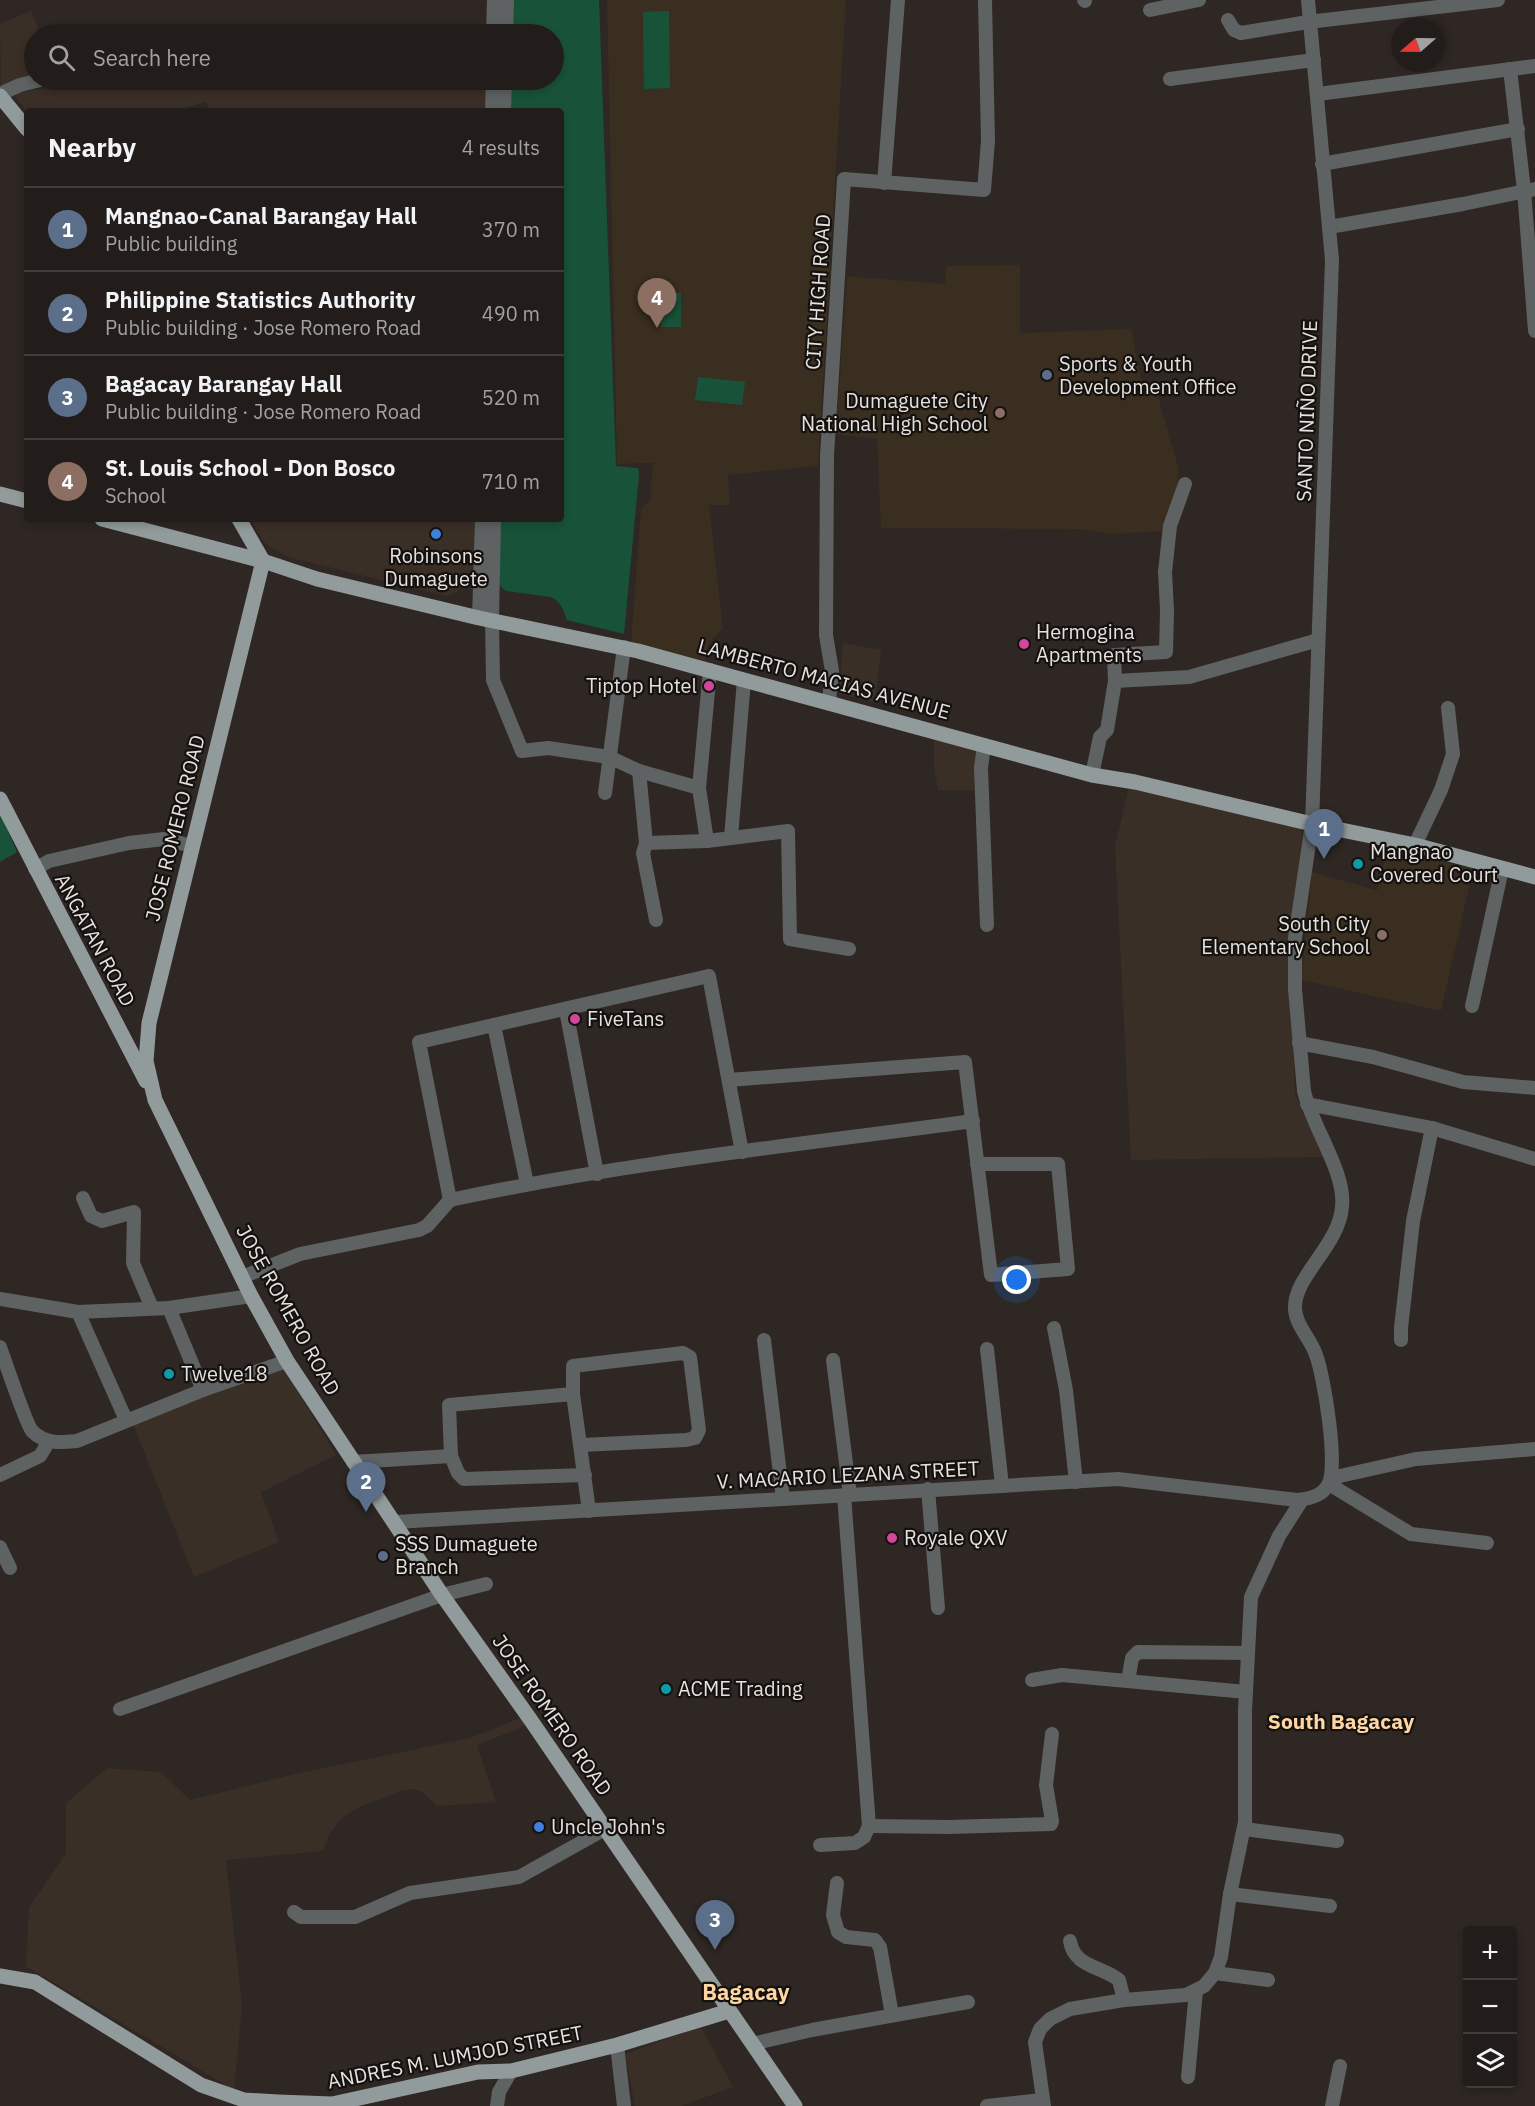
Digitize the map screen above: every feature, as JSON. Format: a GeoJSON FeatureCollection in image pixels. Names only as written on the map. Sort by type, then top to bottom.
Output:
{"type":"FeatureCollection","features":[{"type":"Feature","properties":{"kind":"main road"},"geometry":{"type":"LineString","coordinates":[[0,95],[24,125]]}},
{"type":"Feature","properties":{"kind":"main road"},"geometry":{"type":"LineString","coordinates":[[0,495],[24,500]]}},
{"type":"Feature","properties":{"kind":"main road","name":"LAMBERTO MACIAS AVENUE"},"geometry":{"type":"LineString","coordinates":[[114,522],[263,561],[317,579],[486,619],[624,647],[1092,775],[1135,782],[1312,824],[1415,845],[1535,877]]}},
{"type":"Feature","properties":{"kind":"main road"},"geometry":{"type":"LineString","coordinates":[[241,522],[263,561]]}},
{"type":"Feature","properties":{"kind":"main road","name":"JOSE ROMERO ROAD"},"geometry":{"type":"LineString","coordinates":[[263,561],[149,1023],[146,1061],[155,1100],[251,1296],[287,1361],[442,1594],[795,2106]]}},
{"type":"Feature","properties":{"kind":"main road","name":"ANGATAN ROAD"},"geometry":{"type":"LineString","coordinates":[[0,799],[34,869],[155,1100]]}},
{"type":"Feature","properties":{"kind":"main road","name":"ANDRES M. LUMJOD STREET"},"geometry":{"type":"LineString","coordinates":[[0,1976],[35,1982],[201,2085],[244,2100],[332,2104],[478,2072],[511,2071],[617,2046],[729,2011]]}},
{"type":"Feature","properties":{"kind":"street"},"geometry":{"type":"LineString","coordinates":[[493,24],[494,0]]}},
{"type":"Feature","properties":{"kind":"street"},"geometry":{"type":"LineString","coordinates":[[506,24],[507,0]]}},
{"type":"Feature","properties":{"kind":"street"},"geometry":{"type":"LineString","coordinates":[[898,0],[884,183],[984,190],[988,141],[985,0]]}},
{"type":"Feature","properties":{"kind":"street"},"geometry":{"type":"LineString","coordinates":[[1150,10],[1199,0]]}},
{"type":"Feature","properties":{"kind":"street","name":"SANTO NIÑO DRIVE"},"geometry":{"type":"LineString","coordinates":[[1308,0],[1332,260],[1312,824],[1295,938],[1295,989],[1307,1104],[1333,1164],[1343,1204],[1336,1232],[1304,1281],[1295,1306],[1298,1321],[1311,1342],[1319,1362],[1328,1416],[1330,1481]]}},
{"type":"Feature","properties":{"kind":"street"},"geometry":{"type":"LineString","coordinates":[[1228,20],[1234,30],[1241,33],[1310,21],[1498,0]]}},
{"type":"Feature","properties":{"kind":"street"},"geometry":{"type":"LineString","coordinates":[[1170,78],[1314,60]]}},
{"type":"Feature","properties":{"kind":"street"},"geometry":{"type":"LineString","coordinates":[[1318,94],[1535,66]]}},
{"type":"Feature","properties":{"kind":"street"},"geometry":{"type":"LineString","coordinates":[[1510,69],[1518,129],[1530,189],[1535,331]]}},
{"type":"Feature","properties":{"kind":"street"},"geometry":{"type":"LineString","coordinates":[[0,95],[24,84]]}},
{"type":"Feature","properties":{"kind":"street"},"geometry":{"type":"LineString","coordinates":[[492,90],[492,108]]}},
{"type":"Feature","properties":{"kind":"street"},"geometry":{"type":"LineString","coordinates":[[504,108],[505,90]]}},
{"type":"Feature","properties":{"kind":"street"},"geometry":{"type":"LineString","coordinates":[[1323,164],[1518,129]]}},
{"type":"Feature","properties":{"kind":"street","name":"CITY HIGH ROAD"},"geometry":{"type":"LineString","coordinates":[[829,702],[831,671],[826,634],[827,456],[844,179],[884,183]]}},
{"type":"Feature","properties":{"kind":"street"},"geometry":{"type":"LineString","coordinates":[[1329,227],[1463,204],[1530,189]]}},
{"type":"Feature","properties":{"kind":"street"},"geometry":{"type":"LineString","coordinates":[[1092,775],[1100,737],[1107,730],[1114,681],[1114,655],[1166,652],[1165,572],[1168,538],[1185,484]]}},
{"type":"Feature","properties":{"kind":"street"},"geometry":{"type":"LineString","coordinates":[[482,522],[486,619],[493,680],[522,751],[548,748],[609,757],[639,771],[699,788]]}},
{"type":"Feature","properties":{"kind":"street"},"geometry":{"type":"LineString","coordinates":[[486,619],[494,522]]}},
{"type":"Feature","properties":{"kind":"street"},"geometry":{"type":"LineString","coordinates":[[1114,681],[1189,677],[1318,640]]}},
{"type":"Feature","properties":{"kind":"street"},"geometry":{"type":"LineString","coordinates":[[605,793],[624,647]]}},
{"type":"Feature","properties":{"kind":"street"},"geometry":{"type":"LineString","coordinates":[[707,841],[699,788],[710,670]]}},
{"type":"Feature","properties":{"kind":"street"},"geometry":{"type":"LineString","coordinates":[[731,838],[744,680]]}},
{"type":"Feature","properties":{"kind":"street"},"geometry":{"type":"LineString","coordinates":[[1415,845],[1441,790],[1453,754],[1448,708]]}},
{"type":"Feature","properties":{"kind":"street"},"geometry":{"type":"LineString","coordinates":[[984,745],[981,768],[987,925]]}},
{"type":"Feature","properties":{"kind":"street"},"geometry":{"type":"LineString","coordinates":[[639,771],[646,843],[644,853],[656,920]]}},
{"type":"Feature","properties":{"kind":"street"},"geometry":{"type":"LineString","coordinates":[[646,843],[707,841],[788,831],[790,939],[849,949]]}},
{"type":"Feature","properties":{"kind":"street"},"geometry":{"type":"LineString","coordinates":[[34,869],[49,861],[129,843],[164,839],[192,846]]}},
{"type":"Feature","properties":{"kind":"street"},"geometry":{"type":"LineString","coordinates":[[1472,1006],[1502,869]]}},
{"type":"Feature","properties":{"kind":"street"},"geometry":{"type":"LineString","coordinates":[[450,1200],[419,1042],[709,976],[742,1152]]}},
{"type":"Feature","properties":{"kind":"street"},"geometry":{"type":"LineString","coordinates":[[566,1010],[597,1174]]}},
{"type":"Feature","properties":{"kind":"street"},"geometry":{"type":"LineString","coordinates":[[494,1025],[526,1184]]}},
{"type":"Feature","properties":{"kind":"street"},"geometry":{"type":"LineString","coordinates":[[1299,1043],[1373,1057],[1463,1082],[1535,1088]]}},
{"type":"Feature","properties":{"kind":"street"},"geometry":{"type":"LineString","coordinates":[[729,1080],[965,1062],[973,1121],[977,1164],[991,1275],[1068,1269],[1058,1164],[977,1164]]}},
{"type":"Feature","properties":{"kind":"street"},"geometry":{"type":"LineString","coordinates":[[1307,1104],[1432,1128],[1535,1159]]}},
{"type":"Feature","properties":{"kind":"street"},"geometry":{"type":"LineString","coordinates":[[242,1277],[300,1254],[419,1230],[427,1226],[450,1200],[526,1184],[973,1121]]}},
{"type":"Feature","properties":{"kind":"street"},"geometry":{"type":"LineString","coordinates":[[1401,1340],[1413,1221],[1432,1128]]}},
{"type":"Feature","properties":{"kind":"street"},"geometry":{"type":"LineString","coordinates":[[83,1198],[92,1216],[102,1221],[134,1212],[133,1263],[152,1308]]}},
{"type":"Feature","properties":{"kind":"street"},"geometry":{"type":"LineString","coordinates":[[0,1299],[78,1311],[169,1308],[251,1296]]}},
{"type":"Feature","properties":{"kind":"street"},"geometry":{"type":"LineString","coordinates":[[169,1308],[203,1390]]}},
{"type":"Feature","properties":{"kind":"street"},"geometry":{"type":"LineString","coordinates":[[78,1311],[126,1420]]}},
{"type":"Feature","properties":{"kind":"street"},"geometry":{"type":"LineString","coordinates":[[1053,1328],[1066,1390],[1076,1482]]}},
{"type":"Feature","properties":{"kind":"street"},"geometry":{"type":"LineString","coordinates":[[764,1340],[783,1499]]}},
{"type":"Feature","properties":{"kind":"street"},"geometry":{"type":"LineString","coordinates":[[0,1347],[31,1430],[49,1441],[61,1443],[77,1441],[203,1390],[287,1361]]}},
{"type":"Feature","properties":{"kind":"street"},"geometry":{"type":"LineString","coordinates":[[987,1349],[1002,1486]]}},
{"type":"Feature","properties":{"kind":"street"},"geometry":{"type":"LineString","coordinates":[[581,1445],[695,1438],[699,1430],[690,1357],[683,1353],[573,1366],[573,1394],[589,1511]]}},
{"type":"Feature","properties":{"kind":"street"},"geometry":{"type":"LineString","coordinates":[[820,1845],[855,1843],[864,1838],[869,1826],[847,1495],[833,1360]]}},
{"type":"Feature","properties":{"kind":"street"},"geometry":{"type":"LineString","coordinates":[[573,1394],[449,1405],[451,1456],[458,1473],[464,1479],[585,1475]]}},
{"type":"Feature","properties":{"kind":"street"},"geometry":{"type":"LineString","coordinates":[[0,1474],[40,1456],[49,1441]]}},
{"type":"Feature","properties":{"kind":"street"},"geometry":{"type":"LineString","coordinates":[[987,2106],[1043,2103],[1035,2042],[1040,2029],[1050,2019],[1070,2009],[1124,2000],[1174,1997],[1196,1991],[1215,1973],[1221,1957],[1230,1894],[1244,1829],[1246,1692],[1251,1596],[1279,1536],[1302,1500],[1320,1494],[1330,1481],[1416,1459],[1535,1449]]}},
{"type":"Feature","properties":{"kind":"street"},"geometry":{"type":"LineString","coordinates":[[353,1462],[451,1456]]}},
{"type":"Feature","properties":{"kind":"street","name":"V. MACARIO LEZANA STREET"},"geometry":{"type":"LineString","coordinates":[[396,1522],[1118,1479],[1302,1500]]}},
{"type":"Feature","properties":{"kind":"street"},"geometry":{"type":"LineString","coordinates":[[1330,1481],[1411,1534],[1487,1543]]}},
{"type":"Feature","properties":{"kind":"street"},"geometry":{"type":"LineString","coordinates":[[928,1489],[938,1608]]}},
{"type":"Feature","properties":{"kind":"street"},"geometry":{"type":"LineString","coordinates":[[0,1547],[10,1568]]}},
{"type":"Feature","properties":{"kind":"street"},"geometry":{"type":"LineString","coordinates":[[120,1709],[442,1594],[486,1584]]}},
{"type":"Feature","properties":{"kind":"street"},"geometry":{"type":"LineString","coordinates":[[1128,1681],[1132,1658],[1138,1652],[1248,1653]]}},
{"type":"Feature","properties":{"kind":"street"},"geometry":{"type":"LineString","coordinates":[[1032,1680],[1062,1675],[1246,1692]]}},
{"type":"Feature","properties":{"kind":"street"},"geometry":{"type":"LineString","coordinates":[[869,1826],[949,1827],[1051,1824],[1046,1785],[1052,1734]]}},
{"type":"Feature","properties":{"kind":"street"},"geometry":{"type":"LineString","coordinates":[[294,1912],[301,1917],[355,1917],[410,1893],[519,1877],[605,1829]]}},
{"type":"Feature","properties":{"kind":"street"},"geometry":{"type":"LineString","coordinates":[[1244,1829],[1338,1842]]}},
{"type":"Feature","properties":{"kind":"street"},"geometry":{"type":"LineString","coordinates":[[837,1883],[833,1915],[838,1932],[846,1937],[875,1940],[880,1947],[892,2015]]}},
{"type":"Feature","properties":{"kind":"street"},"geometry":{"type":"LineString","coordinates":[[1230,1894],[1330,1906]]}},
{"type":"Feature","properties":{"kind":"street"},"geometry":{"type":"LineString","coordinates":[[1070,1941],[1071,1950],[1076,1958],[1119,1980],[1124,2000]]}},
{"type":"Feature","properties":{"kind":"street"},"geometry":{"type":"LineString","coordinates":[[1215,1973],[1268,1980]]}},
{"type":"Feature","properties":{"kind":"street"},"geometry":{"type":"LineString","coordinates":[[1188,2077],[1196,1991]]}},
{"type":"Feature","properties":{"kind":"street"},"geometry":{"type":"LineString","coordinates":[[752,2044],[812,2030],[968,2002]]}},
{"type":"Feature","properties":{"kind":"street"},"geometry":{"type":"LineString","coordinates":[[617,2046],[624,2106]]}},
{"type":"Feature","properties":{"kind":"street"},"geometry":{"type":"LineString","coordinates":[[1332,2106],[1340,2066]]}},
{"type":"Feature","properties":{"kind":"street"},"geometry":{"type":"LineString","coordinates":[[497,2106],[499,2092],[511,2071]]}},
{"type":"Feature","properties":{"kind":"shaded area"},"geometry":{"type":"Polygon","coordinates":[[[607,0],[846,0],[818,466],[728,475],[730,505],[709,505],[723,629],[709,642],[705,661],[631,643],[641,509],[650,500],[653,463],[617,464],[607,0]]]}},
{"type":"Feature","properties":{"kind":"shaded area"},"geometry":{"type":"Polygon","coordinates":[[[31,11],[36,24],[24,24],[24,78],[1,86],[0,24],[31,11]]]}},
{"type":"Feature","properties":{"kind":"shaded area"},"geometry":{"type":"Polygon","coordinates":[[[34,90],[489,90],[488,108],[208,108],[206,102],[185,108],[24,108],[16,97],[20,92],[34,90]]]}},
{"type":"Feature","properties":{"kind":"shaded area","name":"Dumaguete City National High School"},"geometry":{"type":"Polygon","coordinates":[[[1020,265],[1020,333],[1131,329],[1141,379],[1157,393],[1179,470],[1177,498],[1164,531],[1111,534],[1080,529],[881,528],[877,439],[836,434],[847,276],[945,284],[946,266],[1020,265]]]}},
{"type":"Feature","properties":{"kind":"shaded area"},"geometry":{"type":"Polygon","coordinates":[[[252,522],[476,522],[475,564],[472,575],[457,592],[446,596],[288,557],[263,541],[252,522]]]}},
{"type":"Feature","properties":{"kind":"shaded area"},"geometry":{"type":"Polygon","coordinates":[[[843,643],[881,650],[875,702],[839,694],[843,643]]]}},
{"type":"Feature","properties":{"kind":"shaded area"},"geometry":{"type":"Polygon","coordinates":[[[934,736],[975,745],[977,761],[974,791],[938,790],[934,767],[934,736]]]}},
{"type":"Feature","properties":{"kind":"shaded area"},"geometry":{"type":"Polygon","coordinates":[[[1129,787],[1305,829],[1290,950],[1295,1094],[1323,1157],[1131,1160],[1115,846],[1129,787]]]}},
{"type":"Feature","properties":{"kind":"shaded area","name":"South City Elementary School"},"geometry":{"type":"Polygon","coordinates":[[[1387,848],[1473,869],[1441,1011],[1301,980],[1312,872],[1377,890],[1387,848]]]}},
{"type":"Feature","properties":{"kind":"shaded area"},"geometry":{"type":"Polygon","coordinates":[[[283,1366],[336,1455],[261,1492],[279,1542],[194,1577],[133,1424],[283,1366]]]}},
{"type":"Feature","properties":{"kind":"shaded area"},"geometry":{"type":"Polygon","coordinates":[[[523,1717],[530,1724],[477,1745],[496,1802],[437,1806],[421,1791],[403,1790],[357,1808],[340,1820],[329,1834],[323,1851],[226,1860],[242,2004],[234,2090],[26,1966],[29,1908],[66,1853],[66,1803],[107,1768],[161,1772],[190,1800],[299,1773],[470,1738],[523,1717]]]}},
{"type":"Feature","properties":{"kind":"shaded area"},"geometry":{"type":"Polygon","coordinates":[[[701,2026],[733,2087],[681,2106],[635,2106],[625,2054],[701,2026]]]}},
{"type":"Feature","properties":{"kind":"green space"},"geometry":{"type":"Polygon","coordinates":[[[513,0],[599,0],[616,466],[638,468],[639,475],[624,634],[567,620],[563,609],[551,597],[506,591],[501,587],[499,581],[500,522],[564,522],[564,108],[510,108],[511,90],[564,90],[564,24],[512,24],[513,0]]]}},
{"type":"Feature","properties":{"kind":"green space"},"geometry":{"type":"Polygon","coordinates":[[[669,11],[670,88],[644,89],[643,12],[669,11]]]}},
{"type":"Feature","properties":{"kind":"green space"},"geometry":{"type":"Polygon","coordinates":[[[661,293],[681,293],[681,327],[661,327],[661,293]]]}},
{"type":"Feature","properties":{"kind":"green space"},"geometry":{"type":"Polygon","coordinates":[[[698,377],[745,382],[742,405],[695,400],[698,377]]]}},
{"type":"Feature","properties":{"kind":"green space"},"geometry":{"type":"Polygon","coordinates":[[[0,813],[17,852],[0,862],[0,813]]]}},
{"type":"Feature","properties":{"kind":"place","name":"St. Louis School - Don Bosco"},"geometry":{"type":"Point","coordinates":[657,328]}},
{"type":"Feature","properties":{"kind":"place","name":"Sports & Youth Development Office"},"geometry":{"type":"Point","coordinates":[1047,375]}},
{"type":"Feature","properties":{"kind":"place","name":"Dumaguete City National High School"},"geometry":{"type":"Point","coordinates":[1000,413]}},
{"type":"Feature","properties":{"kind":"place","name":"Robinsons Dumaguete"},"geometry":{"type":"Point","coordinates":[436,534]}},
{"type":"Feature","properties":{"kind":"place","name":"Hermogina Apartments"},"geometry":{"type":"Point","coordinates":[1024,644]}},
{"type":"Feature","properties":{"kind":"place","name":"Tiptop Hotel"},"geometry":{"type":"Point","coordinates":[709,686]}},
{"type":"Feature","properties":{"kind":"place","name":"Mangnao-Canal Barangay Hall"},"geometry":{"type":"Point","coordinates":[1324,859]}},
{"type":"Feature","properties":{"kind":"place","name":"Mangnao Covered Court"},"geometry":{"type":"Point","coordinates":[1358,864]}},
{"type":"Feature","properties":{"kind":"place","name":"South City Elementary School"},"geometry":{"type":"Point","coordinates":[1382,935]}},
{"type":"Feature","properties":{"kind":"place","name":"FiveTans"},"geometry":{"type":"Point","coordinates":[575,1019]}},
{"type":"Feature","properties":{"kind":"place","name":"Twelve18"},"geometry":{"type":"Point","coordinates":[169,1374]}},
{"type":"Feature","properties":{"kind":"place","name":"Philippine Statistics Authority"},"geometry":{"type":"Point","coordinates":[366,1512]}},
{"type":"Feature","properties":{"kind":"place","name":"Royale QXV"},"geometry":{"type":"Point","coordinates":[892,1538]}},
{"type":"Feature","properties":{"kind":"place","name":"SSS Dumaguete Branch"},"geometry":{"type":"Point","coordinates":[383,1556]}},
{"type":"Feature","properties":{"kind":"place","name":"ACME Trading"},"geometry":{"type":"Point","coordinates":[666,1689]}},
{"type":"Feature","properties":{"kind":"place","name":"Uncle John's"},"geometry":{"type":"Point","coordinates":[539,1827]}},
{"type":"Feature","properties":{"kind":"place","name":"Bagacay Barangay Hall"},"geometry":{"type":"Point","coordinates":[715,1950]}},
{"type":"Feature","properties":{"kind":"district","name":"South Bagacay"},"geometry":{"type":"Point","coordinates":[1341,1722]}},
{"type":"Feature","properties":{"kind":"district","name":"Bagacay"},"geometry":{"type":"Point","coordinates":[746,1992]}}]}
